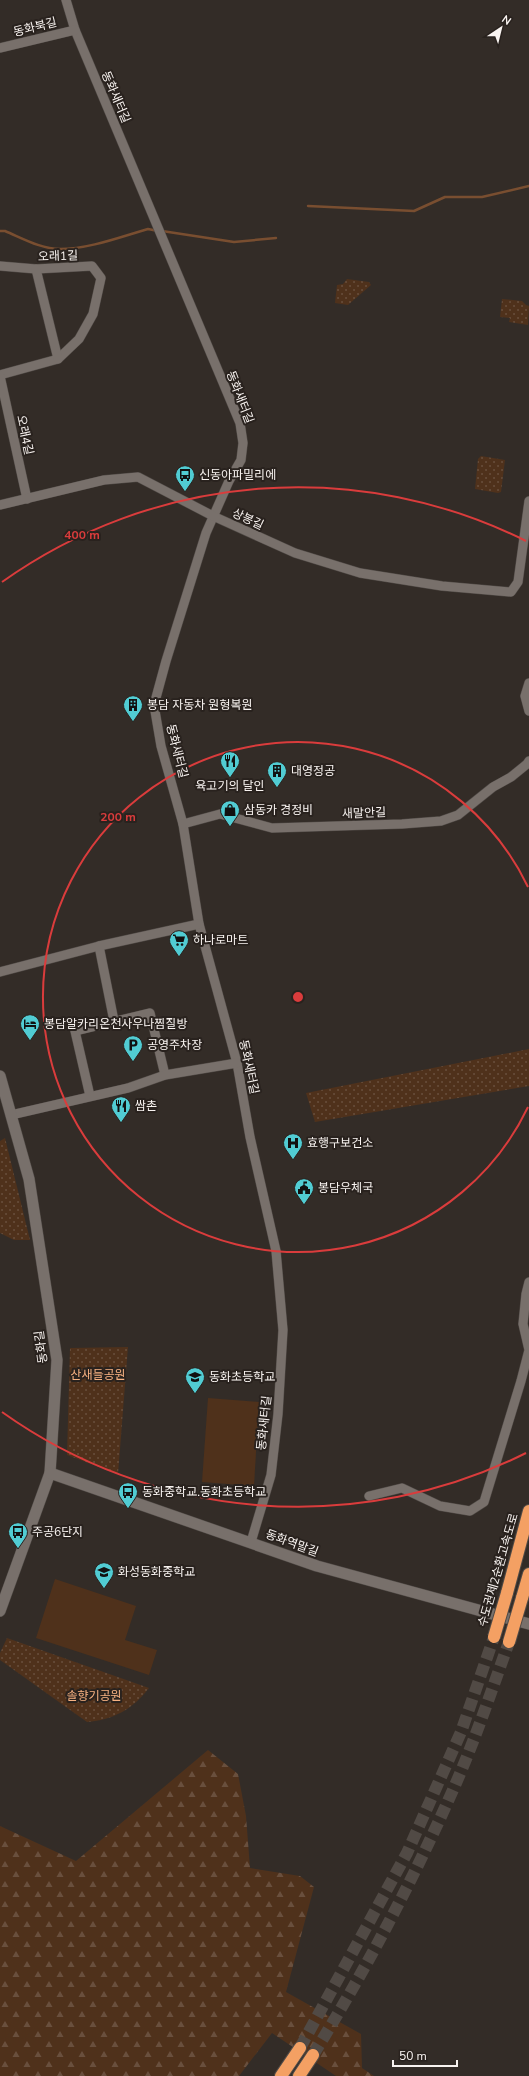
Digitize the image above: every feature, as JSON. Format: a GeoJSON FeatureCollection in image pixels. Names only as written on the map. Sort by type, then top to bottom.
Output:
{"type":"FeatureCollection","features":[{"type":"Feature","properties":{"kind":"highway","name":"수도권제2순환고속도로"},"geometry":{"type":"LineString","coordinates":[[494,1637],[529,1511]]}},
{"type":"Feature","properties":{"kind":"highway"},"geometry":{"type":"LineString","coordinates":[[509,1642],[529,1574]]}},
{"type":"Feature","properties":{"kind":"highway"},"geometry":{"type":"LineString","coordinates":[[281,2076],[300,2048]]}},
{"type":"Feature","properties":{"kind":"highway"},"geometry":{"type":"LineString","coordinates":[[299,2076],[313,2055]]}},
{"type":"Feature","properties":{"kind":"street","name":"동화새터길"},"geometry":{"type":"LineString","coordinates":[[66,0],[75,30],[240,423],[243,444],[241,460],[206,533],[168,653],[154,705],[161,746],[182,824],[199,924],[237,1064],[250,1137],[276,1251],[284,1330],[271,1475],[251,1542]]}},
{"type":"Feature","properties":{"kind":"street","name":"동화북길"},"geometry":{"type":"LineString","coordinates":[[0,48],[75,30]]}},
{"type":"Feature","properties":{"kind":"street","name":"오래1길"},"geometry":{"type":"LineString","coordinates":[[0,266],[36,269],[92,266],[100,278],[93,314],[79,339],[58,359],[0,376]]}},
{"type":"Feature","properties":{"kind":"street"},"geometry":{"type":"LineString","coordinates":[[36,269],[58,359]]}},
{"type":"Feature","properties":{"kind":"street","name":"오래4길"},"geometry":{"type":"LineString","coordinates":[[0,376],[27,499]]}},
{"type":"Feature","properties":{"kind":"street","name":"상봉길"},"geometry":{"type":"LineString","coordinates":[[0,505],[104,480],[138,477],[213,516],[294,553],[360,573],[492,592],[511,592],[518,582],[529,502]]}},
{"type":"Feature","properties":{"kind":"street"},"geometry":{"type":"LineString","coordinates":[[529,683],[525,696],[529,711]]}},
{"type":"Feature","properties":{"kind":"street","name":"새말안길"},"geometry":{"type":"LineString","coordinates":[[182,824],[220,814],[272,828],[402,824],[441,821],[464,811],[493,787],[527,764],[529,760]]}},
{"type":"Feature","properties":{"kind":"street"},"geometry":{"type":"LineString","coordinates":[[0,972],[99,946],[199,924]]}},
{"type":"Feature","properties":{"kind":"street"},"geometry":{"type":"LineString","coordinates":[[99,946],[114,1021]]}},
{"type":"Feature","properties":{"kind":"street"},"geometry":{"type":"LineString","coordinates":[[90,1096],[75,1032],[114,1021],[150,1013],[165,1075]]}},
{"type":"Feature","properties":{"kind":"street"},"geometry":{"type":"LineString","coordinates":[[11,1115],[128,1088],[165,1075],[237,1064]]}},
{"type":"Feature","properties":{"kind":"street","name":"동화길"},"geometry":{"type":"LineString","coordinates":[[0,1076],[29,1179],[57,1360],[50,1473],[0,1611]]}},
{"type":"Feature","properties":{"kind":"street"},"geometry":{"type":"LineString","coordinates":[[370,1496],[402,1488],[440,1506],[470,1511],[484,1502],[529,1350],[523,1324],[526,1294],[529,1282]]}},
{"type":"Feature","properties":{"kind":"street","name":"동화역말길"},"geometry":{"type":"LineString","coordinates":[[50,1473],[317,1566],[529,1624]]}},
{"type":"Feature","properties":{"kind":"green space"},"geometry":{"type":"Polygon","coordinates":[[[347,279],[369,282],[371,285],[348,305],[335,303],[337,285],[343,284],[347,279]]]}},
{"type":"Feature","properties":{"kind":"green space"},"geometry":{"type":"Polygon","coordinates":[[[502,299],[522,301],[529,306],[528,325],[509,322],[510,318],[500,317],[502,299]]]}},
{"type":"Feature","properties":{"kind":"green space"},"geometry":{"type":"Polygon","coordinates":[[[481,456],[505,460],[501,492],[498,493],[475,489],[478,459],[481,456]]]}},
{"type":"Feature","properties":{"kind":"green space"},"geometry":{"type":"Polygon","coordinates":[[[529,1049],[529,1086],[315,1122],[306,1093],[529,1049]]]}},
{"type":"Feature","properties":{"kind":"green space"},"geometry":{"type":"Polygon","coordinates":[[[5,1138],[30,1240],[14,1240],[0,1233],[0,1141],[5,1138]]]}},
{"type":"Feature","properties":{"kind":"green space","name":"산새들공원"},"geometry":{"type":"Polygon","coordinates":[[[128,1347],[118,1474],[67,1455],[70,1348],[128,1347]]]}},
{"type":"Feature","properties":{"kind":"green space"},"geometry":{"type":"Polygon","coordinates":[[[208,1398],[259,1402],[254,1486],[202,1482],[208,1398]]]}},
{"type":"Feature","properties":{"kind":"green space"},"geometry":{"type":"Polygon","coordinates":[[[55,1579],[136,1606],[125,1640],[157,1650],[149,1675],[36,1638],[55,1579]]]}},
{"type":"Feature","properties":{"kind":"green space","name":"솔향기공원"},"geometry":{"type":"Polygon","coordinates":[[[7,1638],[149,1688],[136,1702],[122,1712],[105,1719],[87,1722],[0,1660],[0,1653],[7,1638]]]}},
{"type":"Feature","properties":{"kind":"green space"},"geometry":{"type":"Polygon","coordinates":[[[208,1750],[238,1774],[246,1816],[250,1868],[300,1876],[314,1887],[286,1992],[361,2034],[362,2068],[374,2076],[336,2076],[272,2033],[239,2076],[0,2076],[0,1826],[76,1861],[208,1750]]]}},
{"type":"Feature","properties":{"kind":"waterway"},"geometry":{"type":"LineString","coordinates":[[308,206],[414,211],[445,197],[482,197],[529,186]]}},
{"type":"Feature","properties":{"kind":"waterway"},"geometry":{"type":"LineString","coordinates":[[0,231],[5,231],[25,240],[53,249],[93,245],[148,229],[158,231]]}},
{"type":"Feature","properties":{"kind":"waterway"},"geometry":{"type":"LineString","coordinates":[[162,231],[234,242],[276,238]]}},
{"type":"Feature","properties":{"kind":"tunnel"},"geometry":{"type":"LineString","coordinates":[[300,2048],[407,1853],[461,1732],[494,1637]]}},
{"type":"Feature","properties":{"kind":"tunnel"},"geometry":{"type":"LineString","coordinates":[[313,2055],[385,1930],[433,1834],[465,1762],[509,1642]]}},
{"type":"Feature","properties":{"kind":"place","name":"신동아파밀리에"},"geometry":{"type":"Point","coordinates":[185,492]}},
{"type":"Feature","properties":{"kind":"place","name":"봉담 자동차 원형복원"},"geometry":{"type":"Point","coordinates":[133,722]}},
{"type":"Feature","properties":{"kind":"place","name":"육고기의 달인"},"geometry":{"type":"Point","coordinates":[230,778]}},
{"type":"Feature","properties":{"kind":"place","name":"대영정공"},"geometry":{"type":"Point","coordinates":[277,788]}},
{"type":"Feature","properties":{"kind":"place","name":"삼동카 경정비"},"geometry":{"type":"Point","coordinates":[230,827]}},
{"type":"Feature","properties":{"kind":"place","name":"하나로마트"},"geometry":{"type":"Point","coordinates":[179,957]}},
{"type":"Feature","properties":{"kind":"place","name":"봉담알카리온천사우나찜질방"},"geometry":{"type":"Point","coordinates":[30,1041]}},
{"type":"Feature","properties":{"kind":"place","name":"공영주차장"},"geometry":{"type":"Point","coordinates":[133,1062]}},
{"type":"Feature","properties":{"kind":"place","name":"쌈촌"},"geometry":{"type":"Point","coordinates":[121,1123]}},
{"type":"Feature","properties":{"kind":"place","name":"효행구보건소"},"geometry":{"type":"Point","coordinates":[293,1160]}},
{"type":"Feature","properties":{"kind":"place","name":"봉담우체국"},"geometry":{"type":"Point","coordinates":[304,1205]}},
{"type":"Feature","properties":{"kind":"place","name":"동화초등학교"},"geometry":{"type":"Point","coordinates":[195,1394]}},
{"type":"Feature","properties":{"kind":"place","name":"동화중학교.동화초등학교"},"geometry":{"type":"Point","coordinates":[128,1509]}},
{"type":"Feature","properties":{"kind":"place","name":"주공6단지"},"geometry":{"type":"Point","coordinates":[18,1549]}},
{"type":"Feature","properties":{"kind":"place","name":"화성동화중학교"},"geometry":{"type":"Point","coordinates":[104,1589]}}]}
